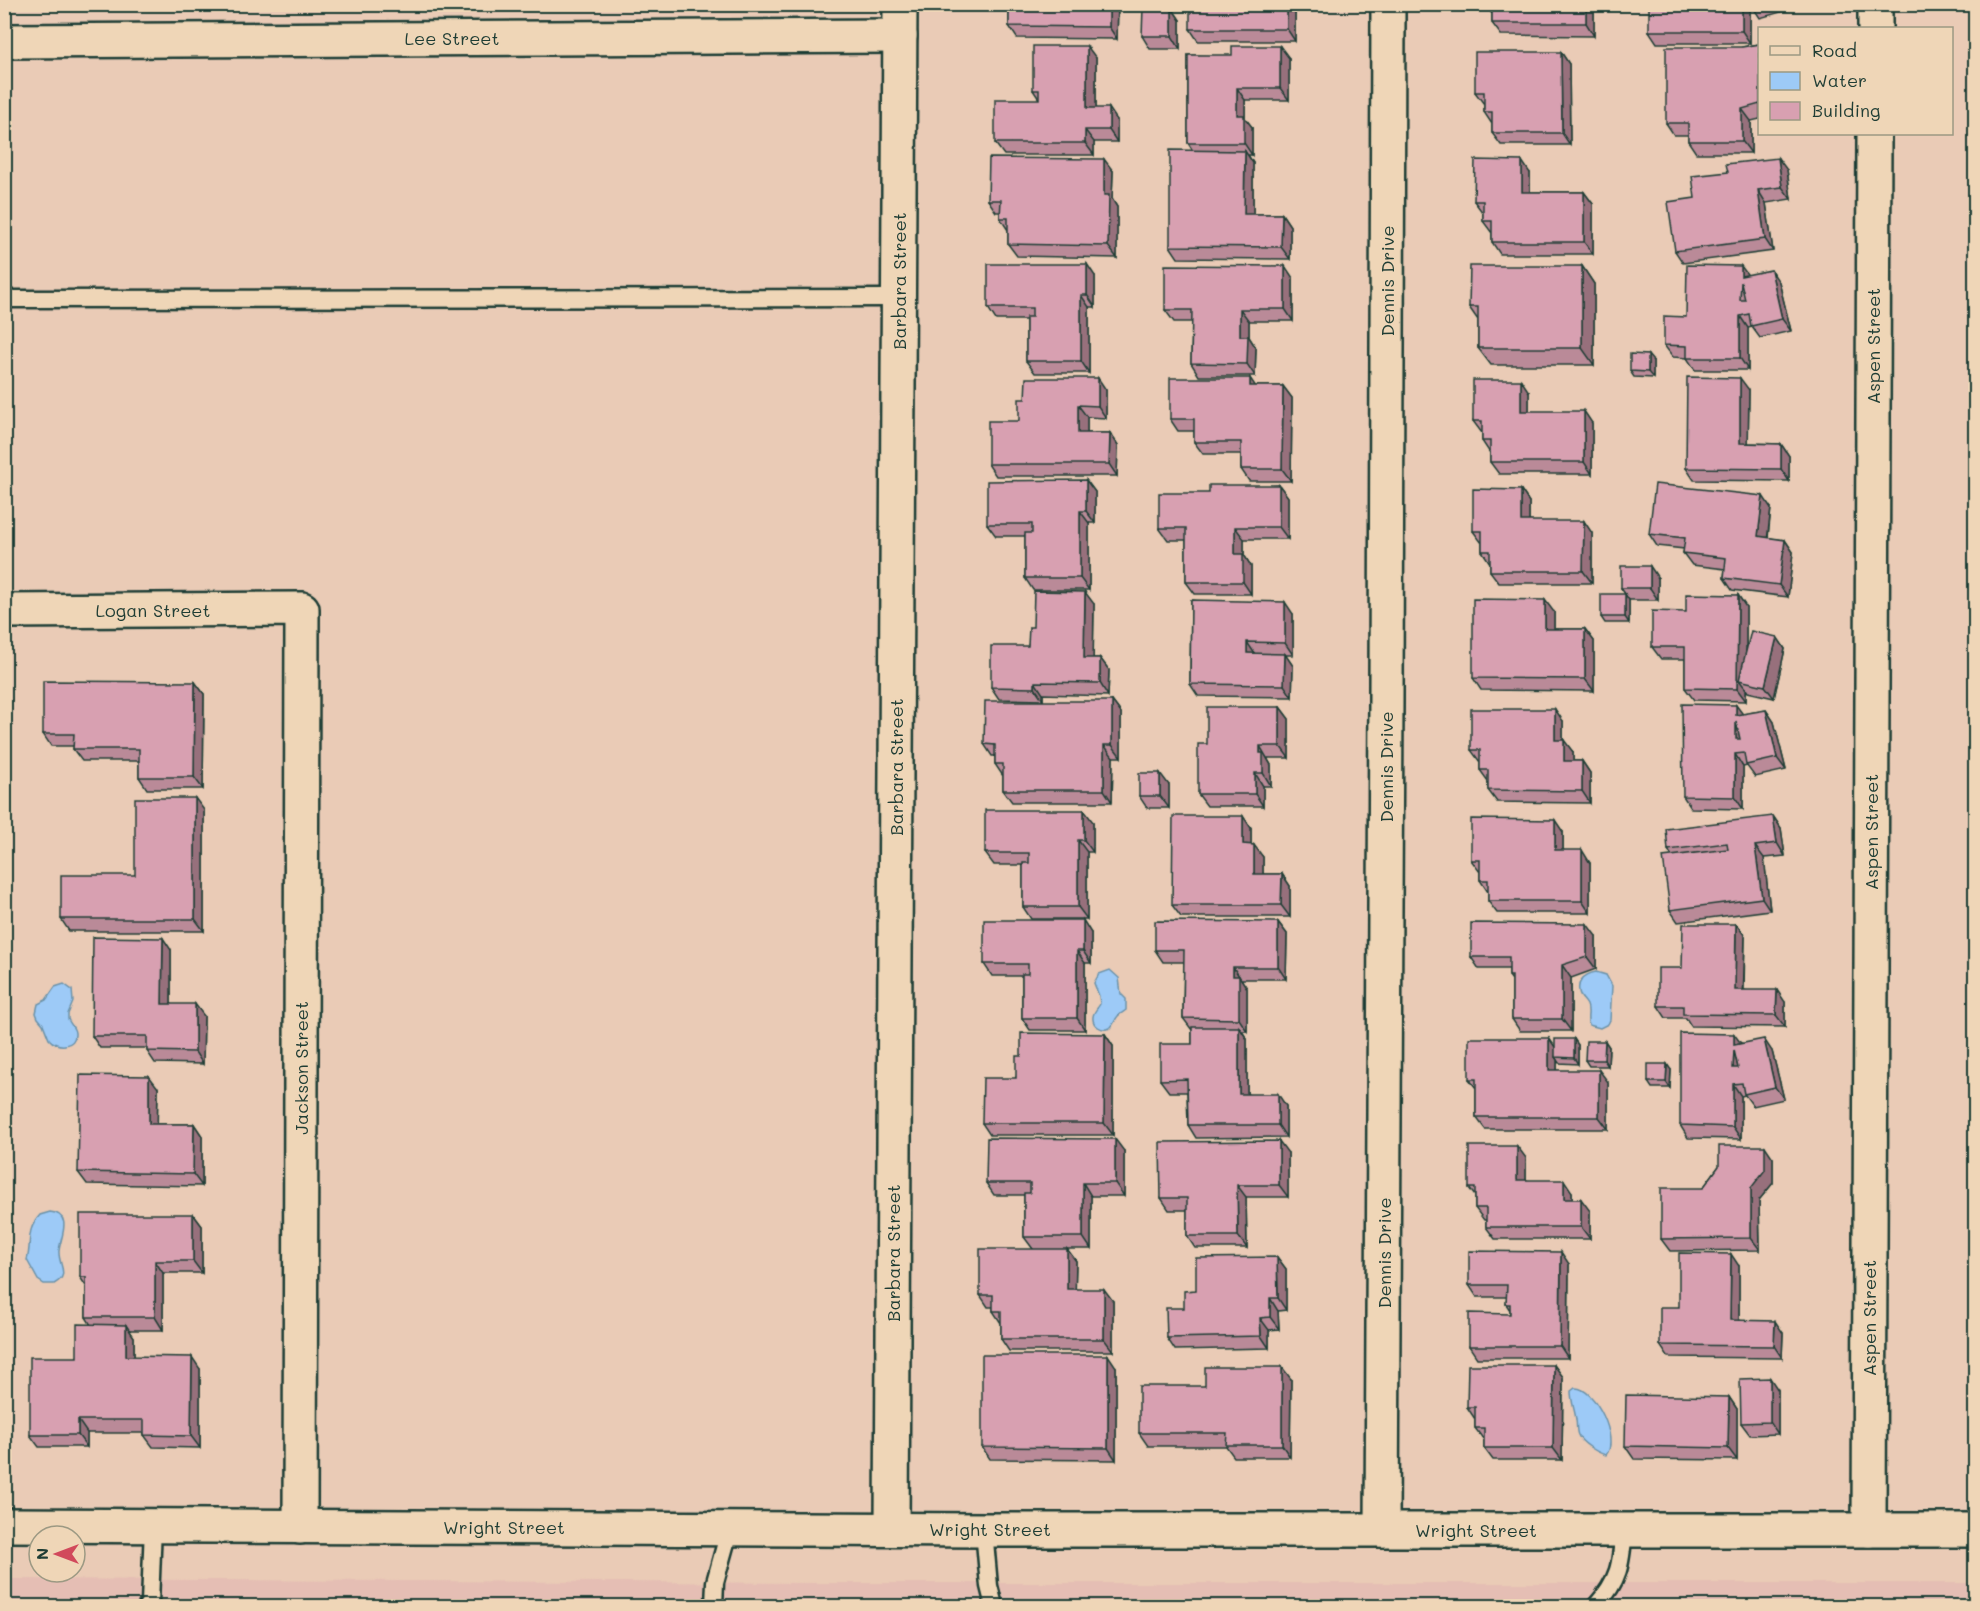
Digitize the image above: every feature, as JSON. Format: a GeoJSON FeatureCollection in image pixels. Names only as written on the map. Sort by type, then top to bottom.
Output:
{"type":"FeatureCollection","features":[{"type":"Feature","properties":{"kind":"street","name":"Dennis Drive"},"geometry":{"type":"LineString","coordinates":[[1382,1530],[1388,4]]}},
{"type":"Feature","properties":{"kind":"street"},"geometry":{"type":"LineString","coordinates":[[1875,4],[1875,27]]}},
{"type":"Feature","properties":{"kind":"street","name":"Lee Street"},"geometry":{"type":"LineString","coordinates":[[4,40],[900,20]]}},
{"type":"Feature","properties":{"kind":"street","name":"Barbara Street"},"geometry":{"type":"LineString","coordinates":[[892,1528],[900,20]]}},
{"type":"Feature","properties":{"kind":"street","name":"Aspen Street"},"geometry":{"type":"LineString","coordinates":[[1869,1530],[1874,135]]}},
{"type":"Feature","properties":{"kind":"street","name":"Logan Street"},"geometry":{"type":"LineString","coordinates":[[4,611],[302,609]]}},
{"type":"Feature","properties":{"kind":"street","name":"Jackson Street"},"geometry":{"type":"LineString","coordinates":[[300,1527],[302,609]]}},
{"type":"Feature","properties":{"kind":"street","name":"Wright Street"},"geometry":{"type":"LineString","coordinates":[[4,1525],[984,1530],[1976,1530]]}},
{"type":"Feature","properties":{"kind":"lane"},"geometry":{"type":"LineString","coordinates":[[4,298],[899,298]]}},
{"type":"Feature","properties":{"kind":"lane"},"geometry":{"type":"LineString","coordinates":[[147,1606],[150,1603],[153,1526]]}},
{"type":"Feature","properties":{"kind":"lane"},"geometry":{"type":"LineString","coordinates":[[714,1606],[715,1582],[730,1528]]}},
{"type":"Feature","properties":{"kind":"lane"},"geometry":{"type":"LineString","coordinates":[[1596,1606],[1614,1583],[1620,1569],[1624,1529]]}},
{"type":"Feature","properties":{"kind":"lane"},"geometry":{"type":"LineString","coordinates":[[984,1530],[989,1586],[994,1606]]}},
{"type":"Feature","properties":{"kind":"shaded area"},"geometry":{"type":"Polygon","coordinates":[[[5,1579],[27,1579],[27,1584],[87,1584],[87,1579],[828,1583],[1976,1583],[1975,1606],[5,1606],[5,1579]]]}},
{"type":"Feature","properties":{"kind":"water"},"geometry":{"type":"Polygon","coordinates":[[[1110,970],[1119,978],[1121,994],[1126,999],[1126,1010],[1118,1016],[1110,1028],[1104,1029],[1096,1025],[1093,1020],[1094,1013],[1100,1004],[1094,983],[1099,974],[1110,970]]]}},
{"type":"Feature","properties":{"kind":"water"},"geometry":{"type":"Polygon","coordinates":[[[1596,972],[1606,975],[1612,986],[1610,1020],[1608,1024],[1600,1028],[1589,1025],[1588,1008],[1579,992],[1581,980],[1596,972]]]}},
{"type":"Feature","properties":{"kind":"water"},"geometry":{"type":"Polygon","coordinates":[[[64,984],[72,990],[73,1002],[68,1019],[75,1033],[72,1042],[61,1045],[49,1039],[36,1013],[38,1004],[46,1000],[55,987],[64,984]]]}},
{"type":"Feature","properties":{"kind":"water"},"geometry":{"type":"Polygon","coordinates":[[[50,1212],[62,1217],[64,1222],[59,1251],[63,1273],[59,1281],[54,1284],[44,1284],[38,1280],[27,1260],[32,1226],[40,1215],[50,1212]]]}},
{"type":"Feature","properties":{"kind":"water"},"geometry":{"type":"Polygon","coordinates":[[[1575,1388],[1583,1390],[1590,1396],[1603,1416],[1610,1438],[1610,1448],[1606,1455],[1590,1447],[1578,1435],[1571,1395],[1571,1391],[1575,1388]]]}},
{"type":"Feature","properties":{"kind":"building"},"geometry":{"type":"Polygon","coordinates":[[[1009,4],[1109,4],[1109,27],[1009,26],[1009,4]]]}},
{"type":"Feature","properties":{"kind":"building"},"geometry":{"type":"Polygon","coordinates":[[[1190,4],[1287,4],[1287,29],[1190,29],[1190,4]]]}},
{"type":"Feature","properties":{"kind":"building"},"geometry":{"type":"Polygon","coordinates":[[[1492,4],[1586,4],[1586,23],[1492,23],[1492,4]]]}},
{"type":"Feature","properties":{"kind":"building"},"geometry":{"type":"Polygon","coordinates":[[[1649,4],[1742,4],[1742,31],[1649,31],[1649,4]]]}},
{"type":"Feature","properties":{"kind":"building"},"geometry":{"type":"Polygon","coordinates":[[[1143,8],[1172,8],[1172,36],[1142,36],[1143,8]]]}},
{"type":"Feature","properties":{"kind":"building"},"geometry":{"type":"Polygon","coordinates":[[[1758,44],[1758,105],[1742,109],[1742,141],[1688,141],[1688,123],[1666,123],[1666,47],[1742,47],[1758,44]]]}},
{"type":"Feature","properties":{"kind":"building"},"geometry":{"type":"Polygon","coordinates":[[[1033,46],[1087,46],[1087,108],[1109,108],[1109,130],[1085,130],[1085,143],[995,143],[995,99],[1039,99],[1039,90],[1033,90],[1033,46]]]}},
{"type":"Feature","properties":{"kind":"building"},"geometry":{"type":"Polygon","coordinates":[[[1232,46],[1280,46],[1280,88],[1237,88],[1237,115],[1244,115],[1244,143],[1188,143],[1188,55],[1232,55],[1232,46]]]}},
{"type":"Feature","properties":{"kind":"building"},"geometry":{"type":"Polygon","coordinates":[[[1475,52],[1561,52],[1562,133],[1492,133],[1492,112],[1484,112],[1484,92],[1475,92],[1475,52]]]}},
{"type":"Feature","properties":{"kind":"building"},"geometry":{"type":"Polygon","coordinates":[[[1170,150],[1245,151],[1244,214],[1282,214],[1281,247],[1170,246],[1170,150]]]}},
{"type":"Feature","properties":{"kind":"building"},"geometry":{"type":"Polygon","coordinates":[[[989,158],[1104,159],[1104,195],[1109,195],[1108,246],[1008,244],[1008,218],[1000,218],[1001,200],[988,200],[989,158]]]}},
{"type":"Feature","properties":{"kind":"building"},"geometry":{"type":"Polygon","coordinates":[[[1778,158],[1782,187],[1758,190],[1765,239],[1675,251],[1668,202],[1695,198],[1692,176],[1728,172],[1726,164],[1778,158]]]}},
{"type":"Feature","properties":{"kind":"building"},"geometry":{"type":"Polygon","coordinates":[[[1475,160],[1522,161],[1522,192],[1584,192],[1584,242],[1492,242],[1492,221],[1483,221],[1483,201],[1474,201],[1475,160]]]}},
{"type":"Feature","properties":{"kind":"building"},"geometry":{"type":"Polygon","coordinates":[[[988,264],[1087,264],[1087,295],[1081,295],[1081,361],[1026,361],[1026,317],[1032,317],[1032,308],[988,308],[988,264]]]}},
{"type":"Feature","properties":{"kind":"building"},"geometry":{"type":"Polygon","coordinates":[[[1165,265],[1285,266],[1285,309],[1240,309],[1240,336],[1248,336],[1247,364],[1191,363],[1192,310],[1165,310],[1165,265]]]}},
{"type":"Feature","properties":{"kind":"building"},"geometry":{"type":"Polygon","coordinates":[[[1687,265],[1741,266],[1741,276],[1771,270],[1782,319],[1751,326],[1749,314],[1740,316],[1740,358],[1687,358],[1687,346],[1664,345],[1664,316],[1686,317],[1687,265]],[[1741,282],[1740,300],[1745,300],[1741,282]]]}},
{"type":"Feature","properties":{"kind":"building"},"geometry":{"type":"Polygon","coordinates":[[[1470,266],[1582,266],[1582,348],[1478,348],[1478,307],[1469,307],[1470,266]]]}},
{"type":"Feature","properties":{"kind":"building"},"geometry":{"type":"Polygon","coordinates":[[[1630,354],[1648,355],[1648,372],[1630,371],[1630,354]]]}},
{"type":"Feature","properties":{"kind":"building"},"geometry":{"type":"Polygon","coordinates":[[[1687,377],[1740,378],[1740,443],[1781,444],[1781,469],[1686,468],[1687,377]]]}},
{"type":"Feature","properties":{"kind":"building"},"geometry":{"type":"Polygon","coordinates":[[[1026,378],[1098,378],[1098,406],[1078,405],[1078,433],[1110,433],[1109,464],[988,464],[988,421],[1019,421],[1019,399],[1025,399],[1026,378]]]}},
{"type":"Feature","properties":{"kind":"building"},"geometry":{"type":"Polygon","coordinates":[[[1170,378],[1250,378],[1250,386],[1283,386],[1282,469],[1241,469],[1241,442],[1194,442],[1194,419],[1170,419],[1170,378]]]}},
{"type":"Feature","properties":{"kind":"building"},"geometry":{"type":"Polygon","coordinates":[[[1473,380],[1521,380],[1521,411],[1584,411],[1584,462],[1490,462],[1490,441],[1482,441],[1482,421],[1473,421],[1473,380]]]}},
{"type":"Feature","properties":{"kind":"building"},"geometry":{"type":"Polygon","coordinates":[[[1086,480],[1086,511],[1080,511],[1080,578],[1025,578],[1025,533],[1032,533],[1032,524],[987,524],[987,481],[1086,480]]]}},
{"type":"Feature","properties":{"kind":"building"},"geometry":{"type":"Polygon","coordinates":[[[1655,484],[1763,496],[1758,536],[1785,540],[1779,585],[1724,578],[1726,558],[1683,553],[1685,538],[1649,534],[1655,484]]]}},
{"type":"Feature","properties":{"kind":"building"},"geometry":{"type":"Polygon","coordinates":[[[1209,485],[1279,485],[1279,527],[1235,527],[1235,554],[1243,554],[1243,582],[1186,582],[1186,528],[1159,528],[1159,493],[1209,493],[1209,485]]]}},
{"type":"Feature","properties":{"kind":"building"},"geometry":{"type":"Polygon","coordinates":[[[1473,489],[1521,490],[1521,521],[1584,521],[1583,571],[1490,571],[1490,551],[1482,551],[1482,531],[1473,531],[1473,489]]]}},
{"type":"Feature","properties":{"kind":"building"},"geometry":{"type":"Polygon","coordinates":[[[1621,566],[1650,566],[1650,588],[1621,588],[1621,566]]]}},
{"type":"Feature","properties":{"kind":"building"},"geometry":{"type":"Polygon","coordinates":[[[1034,591],[1085,592],[1084,658],[1100,658],[1100,683],[1035,682],[1035,688],[991,687],[991,646],[1028,646],[1029,627],[1033,627],[1034,591]]]}},
{"type":"Feature","properties":{"kind":"building"},"geometry":{"type":"Polygon","coordinates":[[[1601,594],[1625,594],[1625,617],[1601,617],[1601,594]]]}},
{"type":"Feature","properties":{"kind":"building"},"geometry":{"type":"Polygon","coordinates":[[[1686,594],[1738,595],[1737,689],[1685,688],[1685,647],[1652,647],[1652,611],[1686,612],[1686,594]]]}},
{"type":"Feature","properties":{"kind":"building"},"geometry":{"type":"Polygon","coordinates":[[[1473,599],[1545,600],[1545,629],[1585,629],[1585,679],[1473,678],[1473,599]]]}},
{"type":"Feature","properties":{"kind":"building"},"geometry":{"type":"Polygon","coordinates":[[[1191,600],[1285,602],[1285,643],[1247,642],[1247,653],[1285,654],[1284,685],[1190,684],[1191,600]]]}},
{"type":"Feature","properties":{"kind":"building"},"geometry":{"type":"Polygon","coordinates":[[[1751,631],[1777,637],[1765,686],[1739,680],[1751,631]]]}},
{"type":"Feature","properties":{"kind":"building"},"geometry":{"type":"Polygon","coordinates":[[[43,681],[195,682],[194,777],[139,777],[139,749],[73,749],[74,734],[43,734],[43,681]]]}},
{"type":"Feature","properties":{"kind":"building"},"geometry":{"type":"Polygon","coordinates":[[[985,701],[1112,701],[1112,745],[1104,745],[1104,790],[1003,790],[1003,764],[995,764],[995,745],[984,744],[985,701]]]}},
{"type":"Feature","properties":{"kind":"building"},"geometry":{"type":"Polygon","coordinates":[[[1682,704],[1736,705],[1736,715],[1766,710],[1777,758],[1746,765],[1744,753],[1735,754],[1735,797],[1683,796],[1682,704]],[[1736,721],[1736,739],[1740,739],[1736,721]]]}},
{"type":"Feature","properties":{"kind":"building"},"geometry":{"type":"Polygon","coordinates":[[[1207,707],[1280,707],[1280,746],[1260,746],[1260,753],[1263,753],[1263,773],[1255,773],[1255,794],[1198,794],[1198,744],[1207,744],[1207,707]]]}},
{"type":"Feature","properties":{"kind":"building"},"geometry":{"type":"Polygon","coordinates":[[[1471,709],[1555,709],[1555,740],[1564,740],[1564,761],[1582,761],[1582,791],[1488,790],[1488,770],[1480,770],[1480,750],[1471,750],[1471,709]]]}},
{"type":"Feature","properties":{"kind":"building"},"geometry":{"type":"Polygon","coordinates":[[[1139,773],[1160,773],[1160,796],[1139,796],[1139,773]]]}},
{"type":"Feature","properties":{"kind":"building"},"geometry":{"type":"Polygon","coordinates":[[[135,798],[195,798],[195,919],[61,919],[61,875],[135,875],[135,798]]]}},
{"type":"Feature","properties":{"kind":"building"},"geometry":{"type":"Polygon","coordinates":[[[985,810],[1084,810],[1084,840],[1078,840],[1078,907],[1023,907],[1023,863],[1029,863],[1029,853],[985,853],[985,810]]]}},
{"type":"Feature","properties":{"kind":"building"},"geometry":{"type":"Polygon","coordinates":[[[1173,816],[1243,816],[1243,844],[1254,845],[1254,874],[1282,874],[1281,905],[1172,905],[1173,816]]]}},
{"type":"Feature","properties":{"kind":"building"},"geometry":{"type":"Polygon","coordinates":[[[1773,816],[1777,843],[1755,846],[1762,898],[1670,910],[1663,857],[1728,849],[1727,843],[1668,850],[1666,829],[1773,816]]]}},
{"type":"Feature","properties":{"kind":"building"},"geometry":{"type":"Polygon","coordinates":[[[1471,819],[1555,820],[1555,850],[1582,850],[1582,901],[1488,901],[1488,880],[1480,880],[1480,860],[1471,860],[1471,819]]]}},
{"type":"Feature","properties":{"kind":"building"},"geometry":{"type":"Polygon","coordinates":[[[984,920],[1083,920],[1083,951],[1077,951],[1077,1018],[1022,1018],[1022,974],[1028,974],[1028,964],[984,964],[984,920]]]}},
{"type":"Feature","properties":{"kind":"building"},"geometry":{"type":"Polygon","coordinates":[[[1155,921],[1278,922],[1278,967],[1233,967],[1233,976],[1239,976],[1239,1019],[1183,1018],[1184,950],[1155,950],[1155,921]]]}},
{"type":"Feature","properties":{"kind":"building"},"geometry":{"type":"Polygon","coordinates":[[[1471,923],[1587,924],[1587,957],[1562,965],[1562,1019],[1512,1019],[1512,976],[1509,976],[1509,957],[1471,957],[1471,923]]]}},
{"type":"Feature","properties":{"kind":"building"},"geometry":{"type":"Polygon","coordinates":[[[1683,924],[1736,924],[1735,990],[1777,990],[1776,1015],[1683,1014],[1683,1006],[1658,1006],[1658,968],[1682,968],[1683,924]]]}},
{"type":"Feature","properties":{"kind":"building"},"geometry":{"type":"Polygon","coordinates":[[[93,937],[163,938],[162,1004],[195,1004],[195,1052],[147,1051],[147,1036],[92,1036],[93,937]]]}},
{"type":"Feature","properties":{"kind":"building"},"geometry":{"type":"Polygon","coordinates":[[[1192,1027],[1239,1027],[1239,1094],[1278,1094],[1278,1125],[1188,1125],[1187,1079],[1160,1080],[1160,1044],[1192,1044],[1192,1027]]]}},
{"type":"Feature","properties":{"kind":"building"},"geometry":{"type":"Polygon","coordinates":[[[1021,1033],[1105,1034],[1104,1123],[982,1123],[983,1078],[1016,1078],[1016,1056],[1021,1056],[1021,1033]]]}},
{"type":"Feature","properties":{"kind":"building"},"geometry":{"type":"Polygon","coordinates":[[[1680,1033],[1734,1034],[1734,1045],[1764,1039],[1775,1087],[1744,1094],[1742,1083],[1733,1084],[1733,1127],[1680,1125],[1680,1033]],[[1734,1050],[1733,1068],[1738,1068],[1734,1050]]]}},
{"type":"Feature","properties":{"kind":"building"},"geometry":{"type":"Polygon","coordinates":[[[1469,1038],[1549,1038],[1549,1070],[1599,1070],[1599,1117],[1476,1117],[1476,1079],[1469,1079],[1469,1038]]]}},
{"type":"Feature","properties":{"kind":"building"},"geometry":{"type":"Polygon","coordinates":[[[1555,1039],[1574,1039],[1574,1058],[1555,1057],[1555,1039]]]}},
{"type":"Feature","properties":{"kind":"building"},"geometry":{"type":"Polygon","coordinates":[[[1586,1041],[1605,1041],[1604,1060],[1585,1060],[1586,1041]]]}},
{"type":"Feature","properties":{"kind":"building"},"geometry":{"type":"Polygon","coordinates":[[[1648,1064],[1667,1064],[1666,1082],[1648,1082],[1648,1064]]]}},
{"type":"Feature","properties":{"kind":"building"},"geometry":{"type":"Polygon","coordinates":[[[80,1075],[149,1076],[149,1124],[194,1124],[193,1174],[78,1172],[80,1075]]]}},
{"type":"Feature","properties":{"kind":"building"},"geometry":{"type":"Polygon","coordinates":[[[987,1138],[1115,1139],[1115,1183],[1083,1183],[1083,1237],[1024,1237],[1024,1193],[1030,1193],[1030,1183],[986,1183],[987,1138]]]}},
{"type":"Feature","properties":{"kind":"building"},"geometry":{"type":"Polygon","coordinates":[[[1279,1141],[1279,1185],[1237,1185],[1238,1236],[1187,1236],[1187,1198],[1161,1198],[1160,1142],[1279,1141]]]}},
{"type":"Feature","properties":{"kind":"building"},"geometry":{"type":"Polygon","coordinates":[[[1469,1146],[1517,1146],[1517,1180],[1564,1180],[1564,1199],[1581,1199],[1581,1227],[1486,1227],[1486,1208],[1475,1208],[1475,1188],[1469,1188],[1469,1146]]]}},
{"type":"Feature","properties":{"kind":"building"},"geometry":{"type":"Polygon","coordinates":[[[1719,1146],[1765,1146],[1765,1170],[1751,1188],[1751,1238],[1661,1239],[1661,1188],[1703,1188],[1719,1166],[1719,1146]]]}},
{"type":"Feature","properties":{"kind":"building"},"geometry":{"type":"Polygon","coordinates":[[[80,1214],[193,1214],[193,1261],[155,1261],[155,1317],[86,1317],[86,1277],[80,1277],[80,1214]]]}},
{"type":"Feature","properties":{"kind":"building"},"geometry":{"type":"Polygon","coordinates":[[[980,1249],[1067,1249],[1067,1289],[1104,1289],[1104,1339],[1001,1339],[1001,1311],[993,1311],[993,1295],[980,1295],[980,1249]]]}},
{"type":"Feature","properties":{"kind":"building"},"geometry":{"type":"Polygon","coordinates":[[[1469,1251],[1561,1252],[1560,1346],[1469,1346],[1469,1313],[1510,1314],[1510,1304],[1506,1304],[1507,1285],[1469,1285],[1469,1251]]]}},
{"type":"Feature","properties":{"kind":"building"},"geometry":{"type":"Polygon","coordinates":[[[1679,1253],[1731,1254],[1730,1320],[1775,1321],[1774,1346],[1660,1345],[1660,1307],[1679,1307],[1679,1253]]]}},
{"type":"Feature","properties":{"kind":"building"},"geometry":{"type":"Polygon","coordinates":[[[1277,1257],[1278,1298],[1270,1298],[1270,1317],[1260,1318],[1261,1336],[1167,1338],[1166,1308],[1184,1308],[1184,1291],[1196,1290],[1196,1258],[1277,1257]]]}},
{"type":"Feature","properties":{"kind":"building"},"geometry":{"type":"Polygon","coordinates":[[[77,1324],[126,1325],[126,1356],[192,1357],[191,1436],[144,1435],[144,1420],[78,1420],[78,1435],[30,1435],[30,1357],[77,1357],[77,1324]]]}},
{"type":"Feature","properties":{"kind":"building"},"geometry":{"type":"Polygon","coordinates":[[[982,1355],[1108,1355],[1108,1448],[982,1447],[982,1355]]]}},
{"type":"Feature","properties":{"kind":"building"},"geometry":{"type":"Polygon","coordinates":[[[1468,1365],[1554,1365],[1553,1448],[1484,1448],[1484,1428],[1475,1428],[1475,1407],[1467,1407],[1468,1365]]]}},
{"type":"Feature","properties":{"kind":"building"},"geometry":{"type":"Polygon","coordinates":[[[1205,1367],[1282,1367],[1282,1445],[1226,1445],[1227,1433],[1139,1433],[1139,1386],[1205,1386],[1205,1367]]]}},
{"type":"Feature","properties":{"kind":"building"},"geometry":{"type":"Polygon","coordinates":[[[1770,1378],[1770,1422],[1741,1423],[1740,1379],[1770,1378]]]}},
{"type":"Feature","properties":{"kind":"building"},"geometry":{"type":"Polygon","coordinates":[[[1626,1395],[1729,1397],[1728,1448],[1625,1446],[1626,1395]]]}}]}
